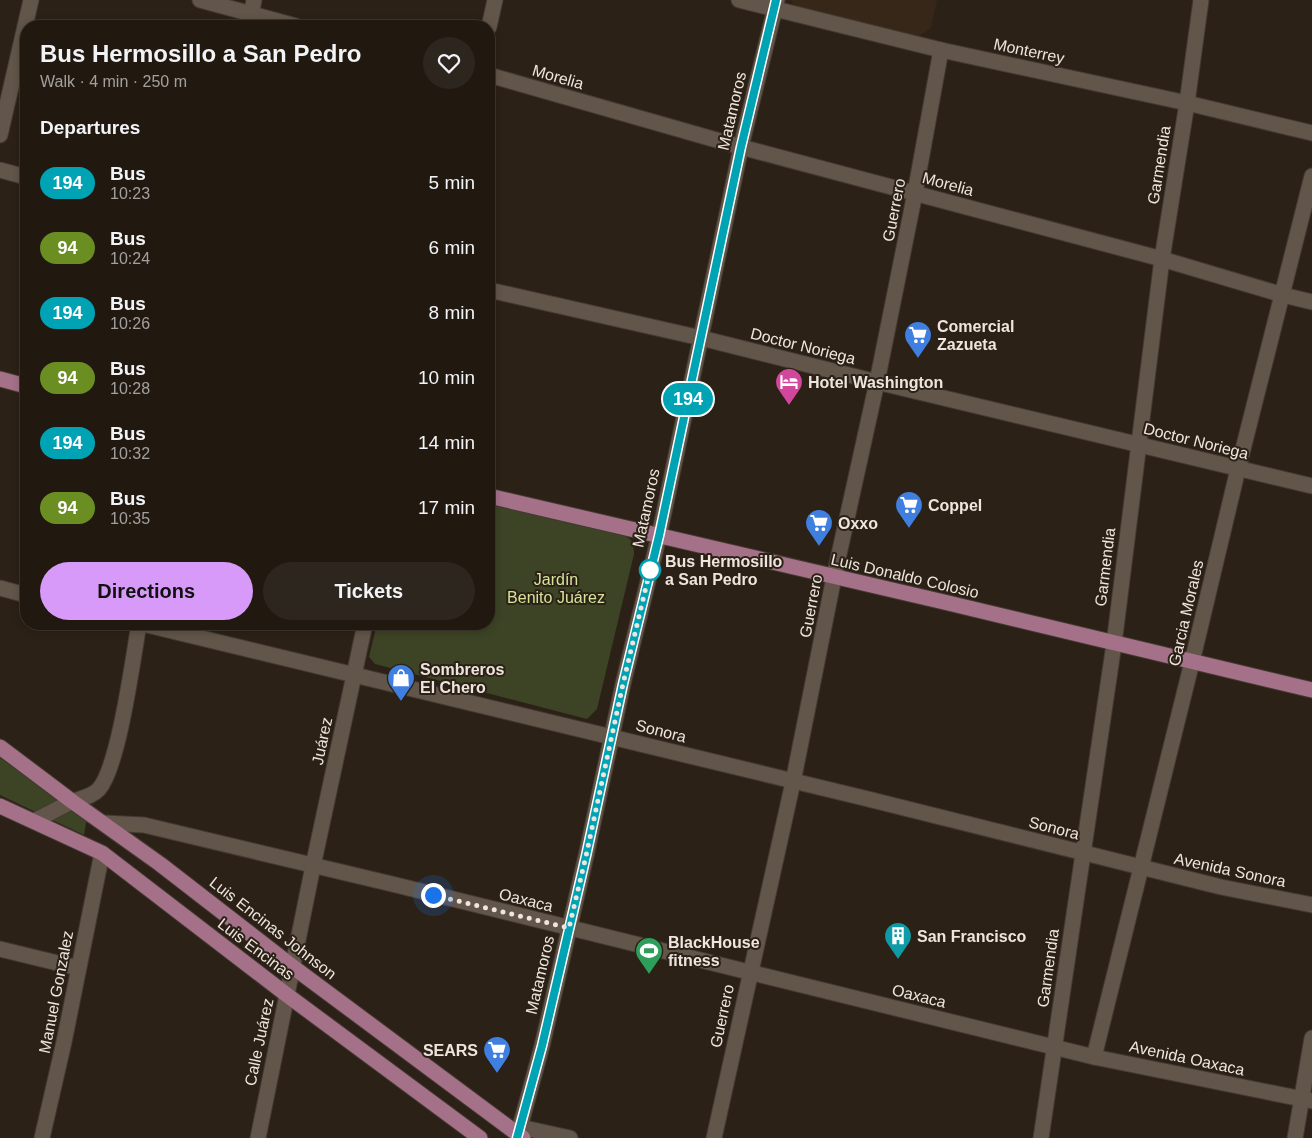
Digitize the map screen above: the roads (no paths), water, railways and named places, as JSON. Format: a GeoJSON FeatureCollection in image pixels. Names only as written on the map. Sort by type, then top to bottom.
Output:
{"type":"FeatureCollection","features":[{"type":"Feature","properties":{"kind":"main road"},"geometry":{"type":"LineString","coordinates":[[0,379],[20,384]]}},
{"type":"Feature","properties":{"kind":"main road","name":"Luis Donaldo Colosio"},"geometry":{"type":"LineString","coordinates":[[495,497],[1312,690]]}},
{"type":"Feature","properties":{"kind":"main road","name":"Luis Encinas Johnson"},"geometry":{"type":"LineString","coordinates":[[0,747],[223,911],[293,967],[519,1134]]}},
{"type":"Feature","properties":{"kind":"main road","name":"Luis Encinas"},"geometry":{"type":"LineString","coordinates":[[0,806],[102,853],[287,995],[480,1138]]}},
{"type":"Feature","properties":{"kind":"street"},"geometry":{"type":"LineString","coordinates":[[26,20],[31,0]]}},
{"type":"Feature","properties":{"kind":"street"},"geometry":{"type":"LineString","coordinates":[[200,0],[274,20]]}},
{"type":"Feature","properties":{"kind":"street"},"geometry":{"type":"LineString","coordinates":[[491,20],[495,0]]}},
{"type":"Feature","properties":{"kind":"street","name":"Monterrey"},"geometry":{"type":"LineString","coordinates":[[739,0],[776,4],[941,50],[1187,103],[1312,133]]}},
{"type":"Feature","properties":{"kind":"street","name":"Garmendia"},"geometry":{"type":"LineString","coordinates":[[1041,1138],[1114,644],[1162,259],[1187,103],[1200,0]]}},
{"type":"Feature","properties":{"kind":"street","name":"Matamoros"},"geometry":{"type":"LineString","coordinates":[[519,1134],[542,1046],[586,856],[611,737],[659,536],[741,147],[776,4]]}},
{"type":"Feature","properties":{"kind":"street"},"geometry":{"type":"LineString","coordinates":[[0,135],[20,48]]}},
{"type":"Feature","properties":{"kind":"street","name":"Guerrero"},"geometry":{"type":"LineString","coordinates":[[714,1138],[793,782],[834,577],[877,382],[916,193],[941,50]]}},
{"type":"Feature","properties":{"kind":"street","name":"Morelia"},"geometry":{"type":"LineString","coordinates":[[495,78],[741,147],[1162,259],[1312,302]]}},
{"type":"Feature","properties":{"kind":"street"},"geometry":{"type":"LineString","coordinates":[[0,170],[20,175]]}},
{"type":"Feature","properties":{"kind":"street","name":"Garcia Morales"},"geometry":{"type":"LineString","coordinates":[[1094,1057],[1312,176]]}},
{"type":"Feature","properties":{"kind":"street","name":"Doctor Noriega"},"geometry":{"type":"LineString","coordinates":[[495,291],[701,338],[1312,486]]}},
{"type":"Feature","properties":{"kind":"street"},"geometry":{"type":"LineString","coordinates":[[0,588],[20,593]]}},
{"type":"Feature","properties":{"kind":"street"},"geometry":{"type":"LineString","coordinates":[[34,821],[89,796],[98,790],[106,776],[120,728],[138,630]]}},
{"type":"Feature","properties":{"kind":"street","name":"Sonora"},"geometry":{"type":"LineString","coordinates":[[168,630],[1141,868]]}},
{"type":"Feature","properties":{"kind":"street","name":"Juárez"},"geometry":{"type":"LineString","coordinates":[[313,866],[365,630]]}},
{"type":"Feature","properties":{"kind":"street","name":"Oaxaca"},"geometry":{"type":"LineString","coordinates":[[104,823],[144,825],[1054,1047]]}},
{"type":"Feature","properties":{"kind":"street","name":"Manuel Gonzalez"},"geometry":{"type":"LineString","coordinates":[[42,1138],[64,1042],[102,853]]}},
{"type":"Feature","properties":{"kind":"street","name":"Calle Juárez"},"geometry":{"type":"LineString","coordinates":[[258,1138],[313,866]]}},
{"type":"Feature","properties":{"kind":"street","name":"Avenida Sonora"},"geometry":{"type":"LineString","coordinates":[[1141,868],[1312,906]]}},
{"type":"Feature","properties":{"kind":"street"},"geometry":{"type":"LineString","coordinates":[[0,949],[78,968]]}},
{"type":"Feature","properties":{"kind":"street"},"geometry":{"type":"LineString","coordinates":[[1296,1138],[1307,1100],[1312,1038]]}},
{"type":"Feature","properties":{"kind":"street","name":"Avenida Oaxaca"},"geometry":{"type":"LineString","coordinates":[[1054,1047],[1094,1057],[1307,1100]]}},
{"type":"Feature","properties":{"kind":"street"},"geometry":{"type":"LineString","coordinates":[[519,1134],[570,1138]]}},
{"type":"Feature","properties":{"kind":"place","name":"Comercial Zazueta"},"geometry":{"type":"Point","coordinates":[918,359]}},
{"type":"Feature","properties":{"kind":"place","name":"Hotel Washington"},"geometry":{"type":"Point","coordinates":[789,406]}},
{"type":"Feature","properties":{"kind":"place","name":"Coppel"},"geometry":{"type":"Point","coordinates":[909,529]}},
{"type":"Feature","properties":{"kind":"place","name":"Oxxo"},"geometry":{"type":"Point","coordinates":[819,547]}},
{"type":"Feature","properties":{"kind":"place","name":"Bus Hermosillo a San Pedro"},"geometry":{"type":"Point","coordinates":[650,570]}},
{"type":"Feature","properties":{"kind":"place","name":"Sombreros El Chero"},"geometry":{"type":"Point","coordinates":[401,702]}},
{"type":"Feature","properties":{"kind":"place","name":"San Francisco"},"geometry":{"type":"Point","coordinates":[898,960]}},
{"type":"Feature","properties":{"kind":"place","name":"BlackHouse fitness"},"geometry":{"type":"Point","coordinates":[649,975]}},
{"type":"Feature","properties":{"kind":"place","name":"SEARS"},"geometry":{"type":"Point","coordinates":[497,1074]}},
{"type":"Feature","properties":{"kind":"park label","name":"Jardín Benito Juárez"},"geometry":{"type":"Point","coordinates":[556,588]}}]}
